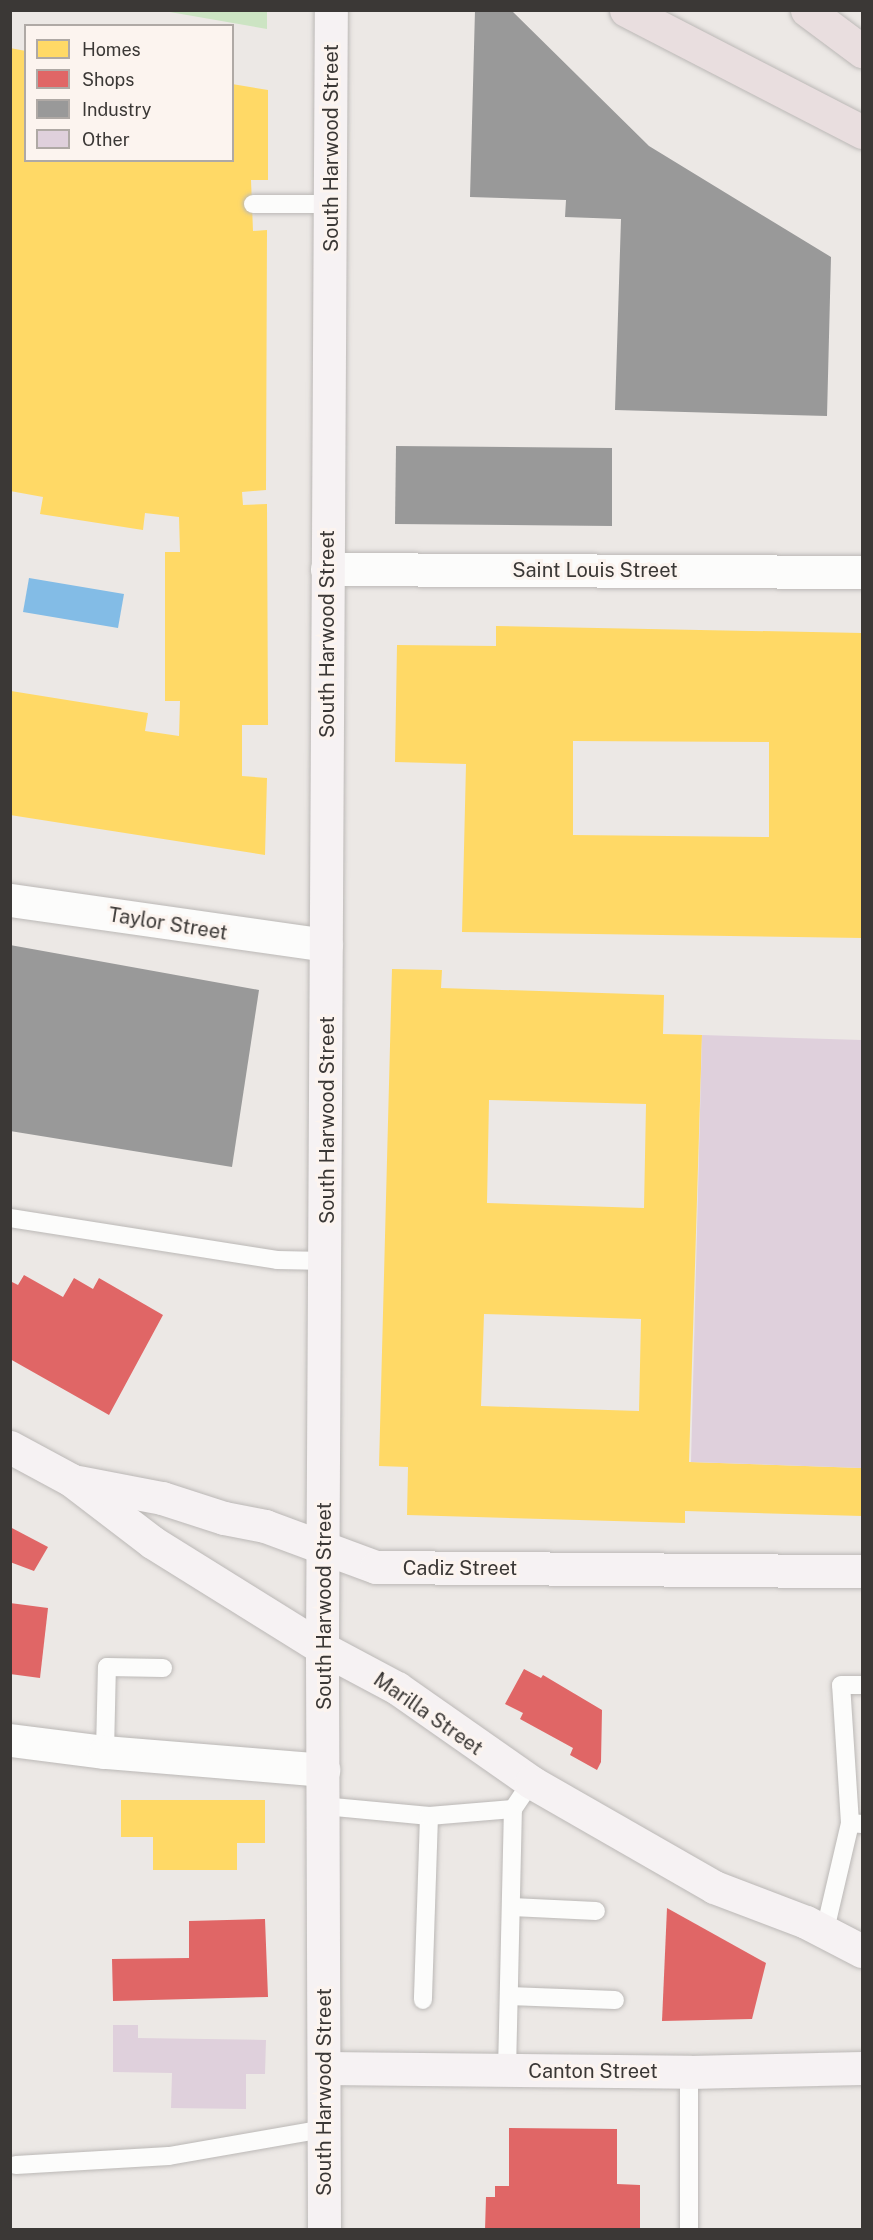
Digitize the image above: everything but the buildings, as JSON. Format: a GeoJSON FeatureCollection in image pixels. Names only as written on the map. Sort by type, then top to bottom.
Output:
{"type":"FeatureCollection","features":[{"type":"Feature","properties":{"kind":"highway"},"geometry":{"type":"LineString","coordinates":[[626,10],[862,132]]}},
{"type":"Feature","properties":{"kind":"highway"},"geometry":{"type":"LineString","coordinates":[[807,10],[862,43]]}},
{"type":"Feature","properties":{"kind":"highway"},"geometry":{"type":"LineString","coordinates":[[807,10],[862,51]]}},
{"type":"Feature","properties":{"kind":"main road","name":"South Harwood Street"},"geometry":{"type":"LineString","coordinates":[[324,2229],[322,1648],[327,1261],[327,569],[332,204],[331,10]]}},
{"type":"Feature","properties":{"kind":"main road","name":"Marilla Street"},"geometry":{"type":"LineString","coordinates":[[10,1447],[71,1480],[152,1542],[322,1648],[398,1688],[522,1796],[714,1887],[825,1930],[862,1951]]}},
{"type":"Feature","properties":{"kind":"main road","name":"Cadiz Street"},"geometry":{"type":"LineString","coordinates":[[71,1480],[162,1498],[224,1518],[264,1526],[376,1567],[862,1571]]}},
{"type":"Feature","properties":{"kind":"main road","name":"Canton Street"},"geometry":{"type":"LineString","coordinates":[[324,2068],[689,2072],[862,2068]]}},
{"type":"Feature","properties":{"kind":"street","name":"Saint Louis Street"},"geometry":{"type":"LineString","coordinates":[[327,569],[862,572]]}},
{"type":"Feature","properties":{"kind":"street","name":"Taylor Street"},"geometry":{"type":"LineString","coordinates":[[10,900],[326,945]]}},
{"type":"Feature","properties":{"kind":"street"},"geometry":{"type":"LineString","coordinates":[[10,1740],[105,1752],[323,1770]]}},
{"type":"Feature","properties":{"kind":"lane"},"geometry":{"type":"LineString","coordinates":[[253,204],[332,204]]}},
{"type":"Feature","properties":{"kind":"lane"},"geometry":{"type":"LineString","coordinates":[[10,1218],[277,1260],[327,1261]]}},
{"type":"Feature","properties":{"kind":"lane"},"geometry":{"type":"LineString","coordinates":[[105,1752],[107,1667],[163,1668]]}},
{"type":"Feature","properties":{"kind":"lane"},"geometry":{"type":"LineString","coordinates":[[825,1930],[856,1823],[841,1685],[862,1684]]}},
{"type":"Feature","properties":{"kind":"lane"},"geometry":{"type":"LineString","coordinates":[[323,1806],[429,1816],[522,1796],[512,1907],[507,2071]]}},
{"type":"Feature","properties":{"kind":"lane"},"geometry":{"type":"LineString","coordinates":[[423,2000],[429,1816]]}},
{"type":"Feature","properties":{"kind":"lane"},"geometry":{"type":"LineString","coordinates":[[512,1907],[596,1911]]}},
{"type":"Feature","properties":{"kind":"lane"},"geometry":{"type":"LineString","coordinates":[[509,1996],[615,2000]]}},
{"type":"Feature","properties":{"kind":"lane"},"geometry":{"type":"LineString","coordinates":[[689,2072],[689,2229]]}},
{"type":"Feature","properties":{"kind":"lane"},"geometry":{"type":"LineString","coordinates":[[16,2165],[169,2156],[324,2129]]}},
{"type":"Feature","properties":{"kind":"green space"},"geometry":{"type":"Polygon","coordinates":[[[164,11],[267,11],[267,29],[164,11]]]}},
{"type":"Feature","properties":{"kind":"water"},"geometry":{"type":"Polygon","coordinates":[[[29,578],[124,594],[118,628],[23,612],[29,578]]]}}]}
